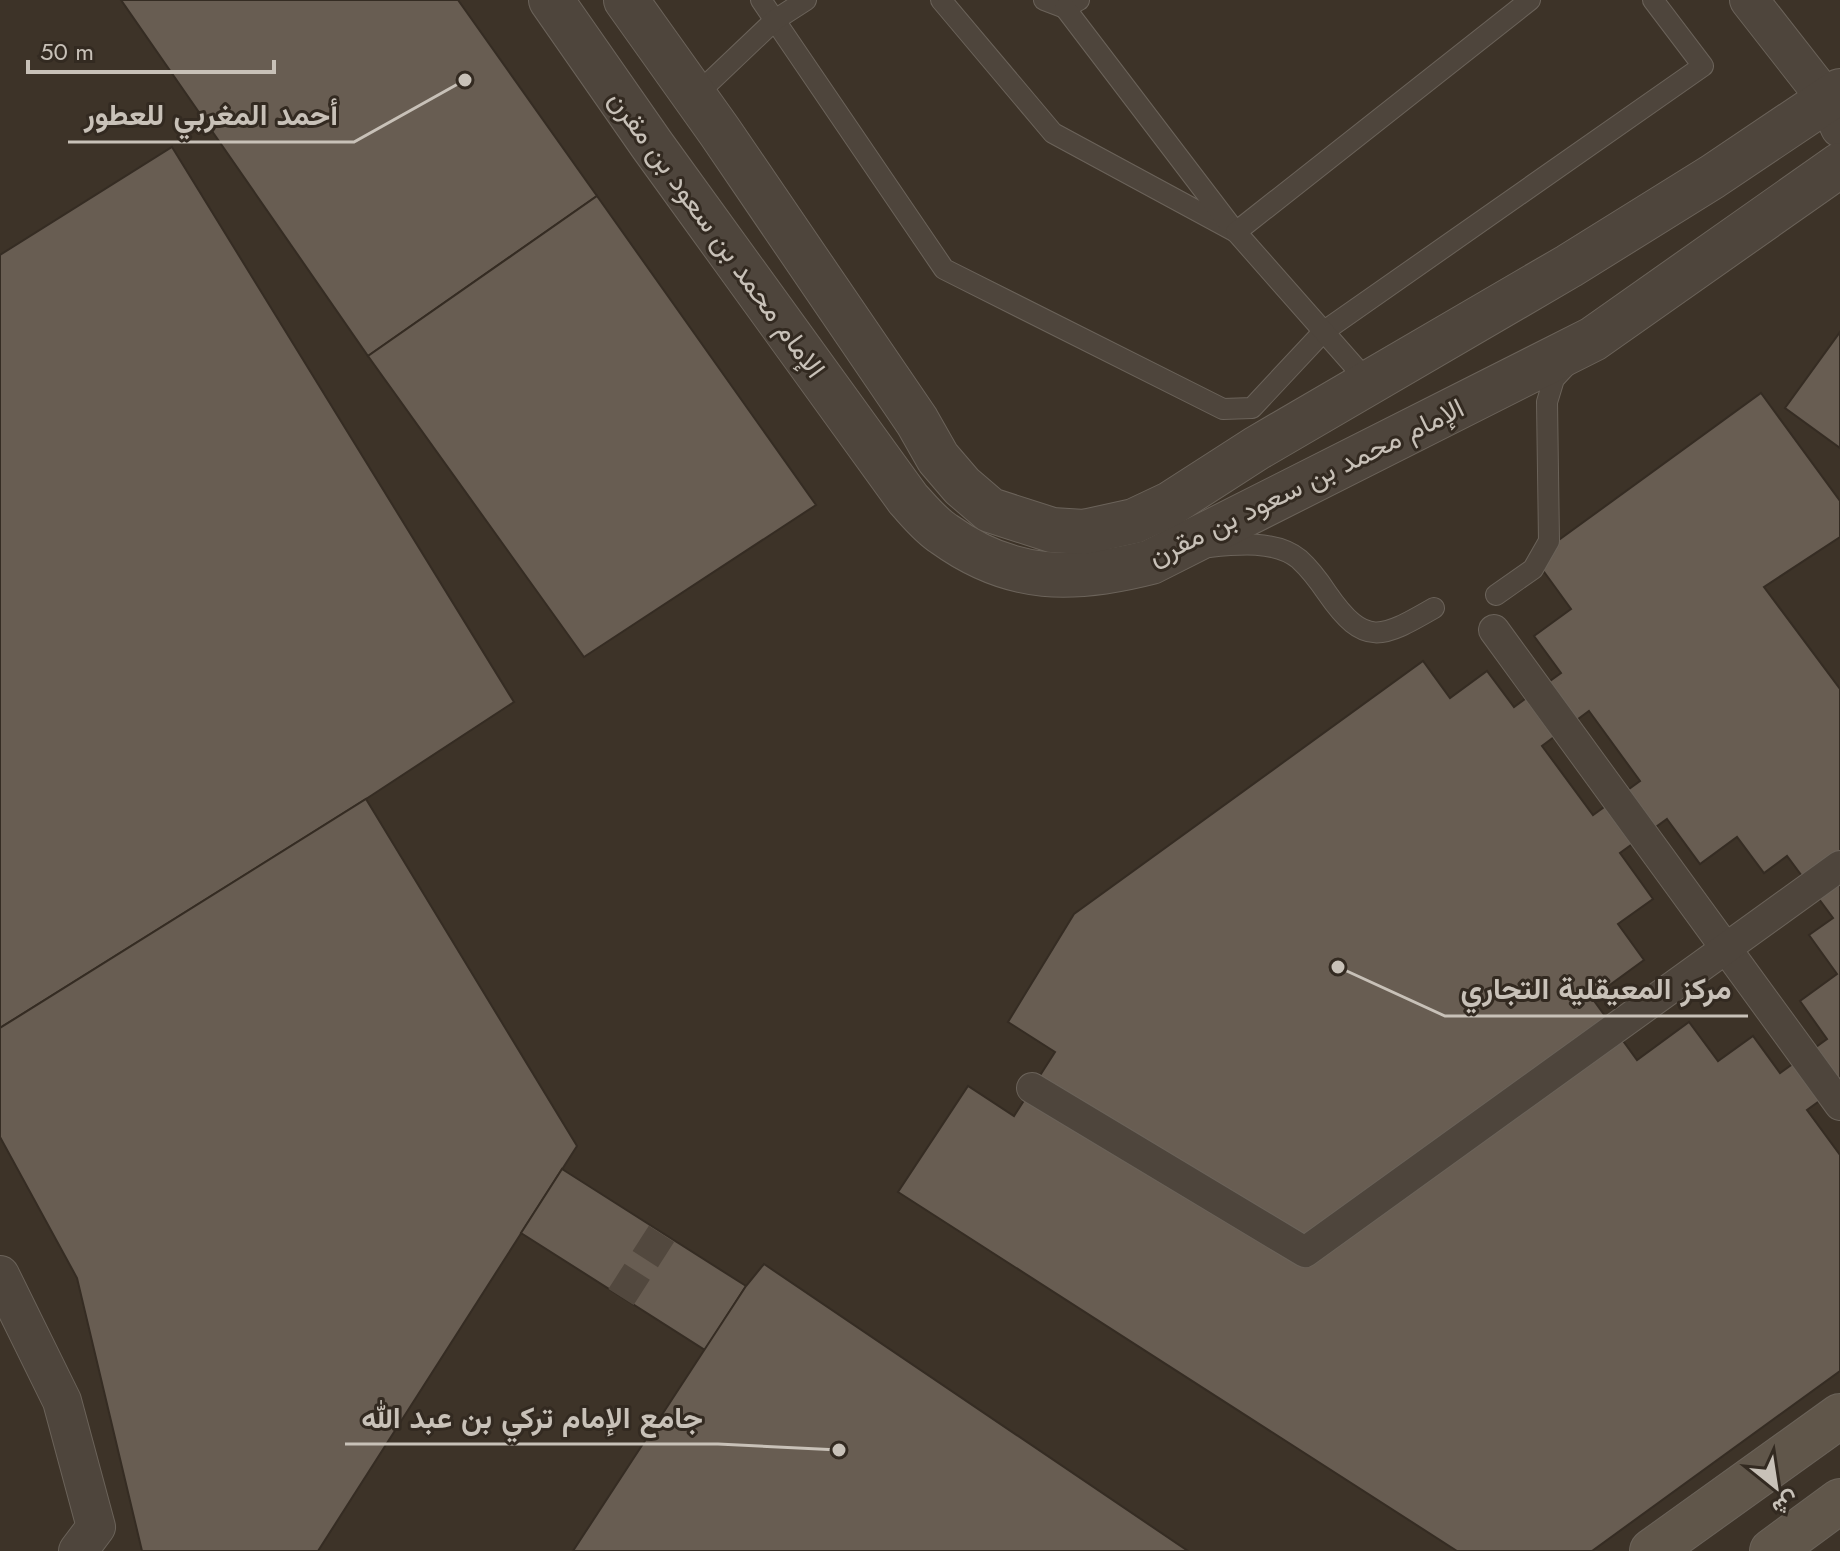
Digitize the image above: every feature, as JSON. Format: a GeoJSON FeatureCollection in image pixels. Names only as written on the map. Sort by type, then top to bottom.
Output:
{"type":"FeatureCollection","features":[{"type":"Feature","properties":{"kind":"main road"},"geometry":{"type":"LineString","coordinates":[[1652,1551],[1840,1416]]}},
{"type":"Feature","properties":{"kind":"main road"},"geometry":{"type":"LineString","coordinates":[[1772,1551],[1840,1501]]}},
{"type":"Feature","properties":{"kind":"street","name":"الإمام محمد بن سعود بن مقرن"},"geometry":{"type":"LineString","coordinates":[[551,0],[661,158],[908,499],[942,533],[988,559],[1024,571],[1066,577],[1106,573],[1151,562],[1593,339],[1840,165]]}},
{"type":"Feature","properties":{"kind":"street","name":"الإمام محمد بن سعود بن مقرن"},"geometry":{"type":"LineString","coordinates":[[626,0],[917,421],[938,458],[962,486],[990,510],[1052,530],[1084,532],[1134,521],[1170,504],[1257,448],[1836,107]]}},
{"type":"Feature","properties":{"kind":"street"},"geometry":{"type":"LineString","coordinates":[[1749,0],[1836,107]]}},
{"type":"Feature","properties":{"kind":"street"},"geometry":{"type":"LineString","coordinates":[[1494,630],[1840,1105]]}},
{"type":"Feature","properties":{"kind":"street"},"geometry":{"type":"LineString","coordinates":[[1032,1088],[1305,1252],[1840,866]]}},
{"type":"Feature","properties":{"kind":"street"},"geometry":{"type":"LineString","coordinates":[[0,1275],[62,1401],[96,1527],[78,1551]]}},
{"type":"Feature","properties":{"kind":"lane"},"geometry":{"type":"LineString","coordinates":[[761,0],[944,269],[1223,409],[1252,408],[1323,332],[1703,66],[1653,0]]}},
{"type":"Feature","properties":{"kind":"lane"},"geometry":{"type":"LineString","coordinates":[[695,96],[775,20],[806,0]]}},
{"type":"Feature","properties":{"kind":"lane"},"geometry":{"type":"LineString","coordinates":[[941,0],[1053,133],[1236,232]]}},
{"type":"Feature","properties":{"kind":"lane"},"geometry":{"type":"LineString","coordinates":[[1044,0],[1072,4],[1236,232],[1370,384]]}},
{"type":"Feature","properties":{"kind":"lane"},"geometry":{"type":"LineString","coordinates":[[1236,232],[1530,0]]}},
{"type":"Feature","properties":{"kind":"lane"},"geometry":{"type":"LineString","coordinates":[[1496,595],[1533,569],[1549,541],[1547,402],[1554,379],[1593,339]]}},
{"type":"Feature","properties":{"kind":"lane"},"geometry":{"type":"LineString","coordinates":[[1151,562],[1206,548],[1236,544],[1270,546],[1297,557],[1315,576],[1348,622],[1367,633],[1386,632],[1434,608]]}},
{"type":"Feature","properties":{"kind":"building"},"geometry":{"type":"Polygon","coordinates":[[[121,0],[458,0],[597,196],[368,356],[121,0]]]}},
{"type":"Feature","properties":{"kind":"building"},"geometry":{"type":"Polygon","coordinates":[[[172,147],[514,702],[366,799],[0,1028],[0,255],[172,147]]]}},
{"type":"Feature","properties":{"kind":"building"},"geometry":{"type":"Polygon","coordinates":[[[597,196],[816,505],[584,657],[368,356],[597,196]]]}},
{"type":"Feature","properties":{"kind":"building"},"geometry":{"type":"Polygon","coordinates":[[[1840,332],[1840,448],[1785,408],[1840,332]]]}},
{"type":"Feature","properties":{"kind":"building"},"geometry":{"type":"Polygon","coordinates":[[[1761,393],[1840,501],[1840,537],[1764,587],[1840,689],[1840,1086],[1807,1110],[1840,1155],[1840,1371],[1592,1551],[1457,1551],[898,1192],[968,1086],[1014,1116],[1055,1052],[1008,1022],[1074,914],[1423,661],[1450,698],[1487,671],[1514,707],[1561,673],[1534,636],[1571,609],[1534,558],[1761,393]],[[1589,711],[1542,746],[1593,815],[1640,781],[1589,711]],[[1667,819],[1620,853],[1653,899],[1618,924],[1644,960],[1592,998],[1637,1060],[1689,1022],[1718,1061],[1753,1036],[1780,1073],[1827,1039],[1800,1001],[1837,974],[1809,935],[1833,918],[1787,856],[1764,873],[1737,837],[1700,864],[1667,819]]]}},
{"type":"Feature","properties":{"kind":"building"},"geometry":{"type":"Polygon","coordinates":[[[366,799],[577,1146],[318,1551],[142,1551],[77,1278],[0,1137],[0,1028],[366,799]]]}},
{"type":"Feature","properties":{"kind":"building"},"geometry":{"type":"Polygon","coordinates":[[[562,1169],[746,1286],[705,1350],[521,1233],[562,1169]]]}},
{"type":"Feature","properties":{"kind":"building"},"geometry":{"type":"Polygon","coordinates":[[[764,1264],[1188,1551],[573,1551],[746,1286],[764,1264]]]}},
{"type":"Feature","properties":{"kind":"tunnel"},"geometry":{"type":"LineString","coordinates":[[621,1297],[662,1233]]}},
{"type":"Feature","properties":{"kind":"place","name":"أحمد المغربي للعطور"},"geometry":{"type":"Point","coordinates":[465,80]}},
{"type":"Feature","properties":{"kind":"place","name":"مركز المعيقلية التجاري"},"geometry":{"type":"Point","coordinates":[1338,967]}},
{"type":"Feature","properties":{"kind":"place","name":"جامع الإمام تركي بن عبد الله"},"geometry":{"type":"Point","coordinates":[839,1450]}}]}
